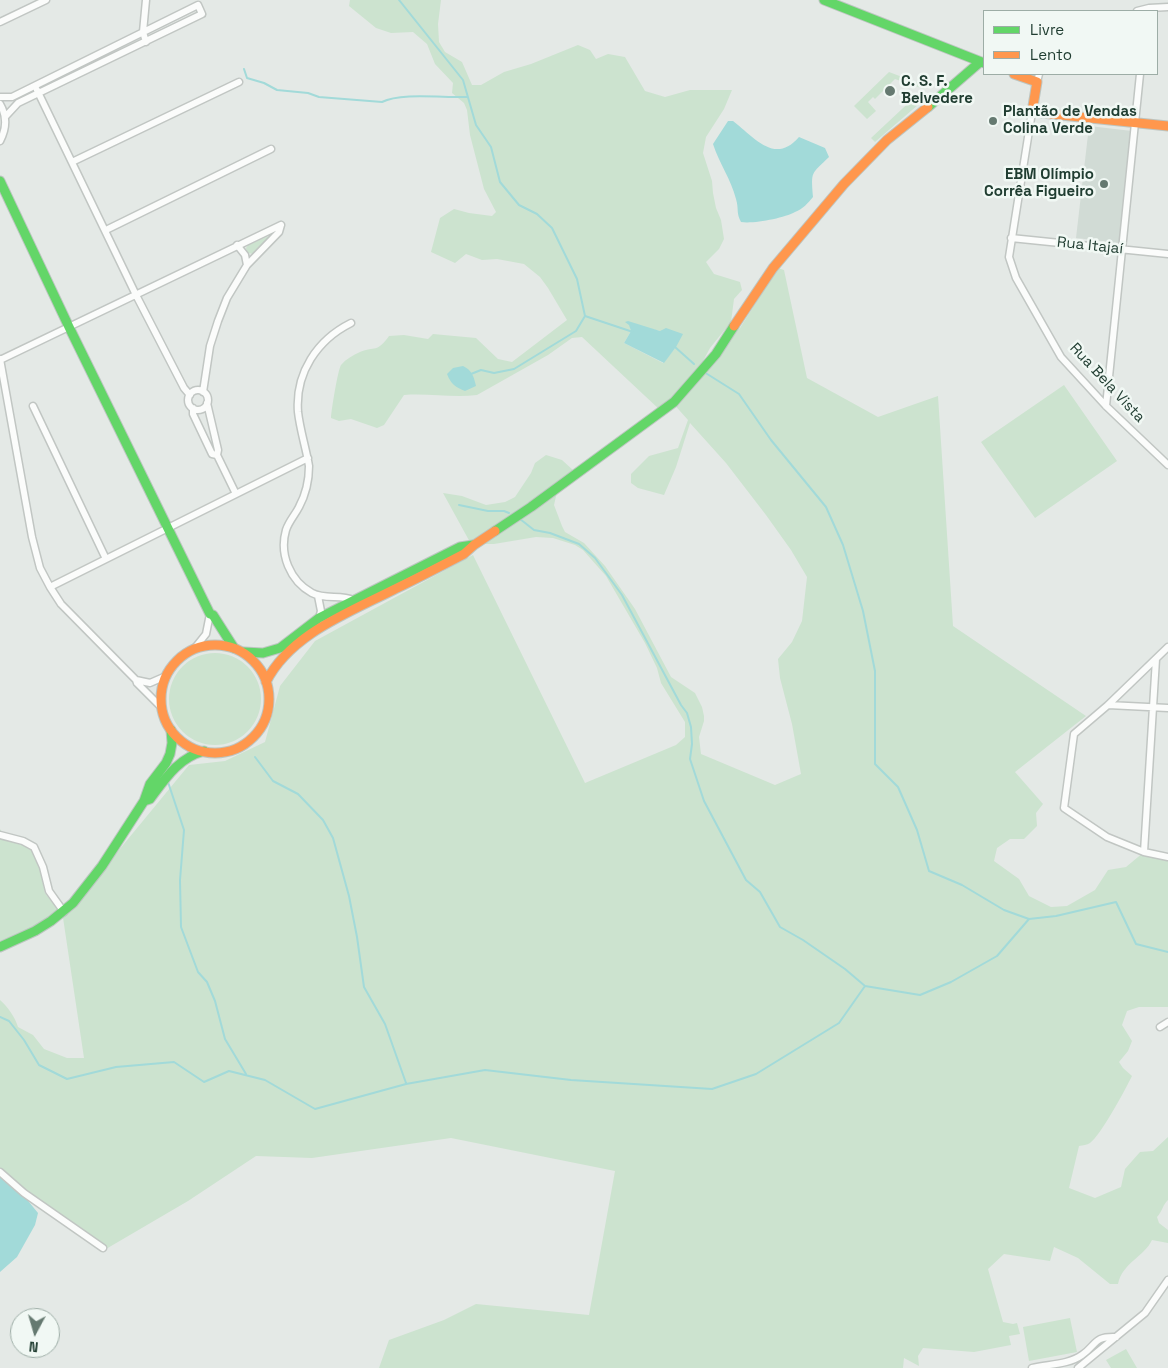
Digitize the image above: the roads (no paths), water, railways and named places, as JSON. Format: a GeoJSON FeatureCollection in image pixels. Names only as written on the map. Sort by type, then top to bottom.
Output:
{"type":"FeatureCollection","features":[{"type":"Feature","properties":{"kind":"street"},"geometry":{"type":"LineString","coordinates":[[0,22],[46,0]]}},
{"type":"Feature","properties":{"kind":"street"},"geometry":{"type":"LineString","coordinates":[[146,0],[143,32],[146,42]]}},
{"type":"Feature","properties":{"kind":"street"},"geometry":{"type":"LineString","coordinates":[[266,682],[268,674],[278,660],[327,623],[464,554],[674,402],[716,354],[773,268],[844,184],[887,140],[982,62],[824,0]]}},
{"type":"Feature","properties":{"kind":"street"},"geometry":{"type":"LineString","coordinates":[[0,97],[12,97],[36,86],[198,5],[202,14],[18,103],[5,117]]}},
{"type":"Feature","properties":{"kind":"street"},"geometry":{"type":"LineString","coordinates":[[1148,10],[1168,7]]}},
{"type":"Feature","properties":{"kind":"street"},"geometry":{"type":"LineString","coordinates":[[1020,75],[1038,78]]}},
{"type":"Feature","properties":{"kind":"street"},"geometry":{"type":"LineString","coordinates":[[1106,406],[1140,75]]}},
{"type":"Feature","properties":{"kind":"street","name":"Rua Bela Vista"},"geometry":{"type":"LineString","coordinates":[[1038,78],[1009,256],[1016,278],[1061,357],[1106,406],[1168,465]]}},
{"type":"Feature","properties":{"kind":"street"},"geometry":{"type":"LineString","coordinates":[[72,162],[239,82]]}},
{"type":"Feature","properties":{"kind":"street"},"geometry":{"type":"LineString","coordinates":[[36,86],[136,295],[184,388],[190,395]]}},
{"type":"Feature","properties":{"kind":"street"},"geometry":{"type":"LineString","coordinates":[[0,104],[5,117],[5,129],[0,141]]}},
{"type":"Feature","properties":{"kind":"street"},"geometry":{"type":"LineString","coordinates":[[1032,112],[1168,126]]}},
{"type":"Feature","properties":{"kind":"street"},"geometry":{"type":"LineString","coordinates":[[106,230],[271,150]]}},
{"type":"Feature","properties":{"kind":"street"},"geometry":{"type":"LineString","coordinates":[[0,181],[210,614],[214,615],[226,639],[237,650],[254,661],[266,682],[269,698],[267,714],[255,734],[236,748],[220,752],[204,751],[196,753],[178,764],[150,799],[144,801]]}},
{"type":"Feature","properties":{"kind":"street"},"geometry":{"type":"LineString","coordinates":[[162,708],[61,604],[40,568],[32,537],[0,360],[281,225],[279,232],[247,265],[230,292],[218,321],[209,353],[203,392]]}},
{"type":"Feature","properties":{"kind":"street","name":"Rua Itajaí"},"geometry":{"type":"LineString","coordinates":[[1011,238],[1168,254]]}},
{"type":"Feature","properties":{"kind":"street"},"geometry":{"type":"LineString","coordinates":[[237,245],[245,255],[247,265]]}},
{"type":"Feature","properties":{"kind":"street"},"geometry":{"type":"LineString","coordinates":[[351,323],[334,332],[321,345],[310,359],[302,376],[298,393],[298,411],[308,458],[309,474],[306,490],[300,506],[287,528],[284,541],[289,567],[296,579],[306,589],[318,596],[353,600]]}},
{"type":"Feature","properties":{"kind":"street"},"geometry":{"type":"LineString","coordinates":[[217,456],[212,454],[188,401],[190,395],[198,390],[207,397],[218,450],[217,456],[236,494]]}},
{"type":"Feature","properties":{"kind":"street"},"geometry":{"type":"LineString","coordinates":[[192,408],[201,409],[207,403]]}},
{"type":"Feature","properties":{"kind":"street"},"geometry":{"type":"LineString","coordinates":[[33,406],[106,559]]}},
{"type":"Feature","properties":{"kind":"street"},"geometry":{"type":"LineString","coordinates":[[50,587],[308,458]]}},
{"type":"Feature","properties":{"kind":"street"},"geometry":{"type":"LineString","coordinates":[[0,947],[34,931],[64,912],[73,903],[102,866],[144,801],[145,792],[165,767],[170,756],[173,740],[162,708],[161,692],[166,676],[174,663],[194,649],[210,645],[257,654],[275,650],[286,644],[319,618],[353,600],[460,547],[474,545]]}},
{"type":"Feature","properties":{"kind":"street"},"geometry":{"type":"LineString","coordinates":[[318,596],[321,611],[319,618]]}},
{"type":"Feature","properties":{"kind":"street"},"geometry":{"type":"LineString","coordinates":[[194,649],[206,634],[210,614]]}},
{"type":"Feature","properties":{"kind":"street"},"geometry":{"type":"LineString","coordinates":[[1168,647],[1108,705],[1074,734],[1064,808],[1108,837],[1144,852],[1168,857]]}},
{"type":"Feature","properties":{"kind":"street"},"geometry":{"type":"LineString","coordinates":[[1144,852],[1156,659]]}},
{"type":"Feature","properties":{"kind":"street"},"geometry":{"type":"LineString","coordinates":[[136,680],[150,683],[166,676]]}},
{"type":"Feature","properties":{"kind":"street"},"geometry":{"type":"LineString","coordinates":[[1108,705],[1168,708]]}},
{"type":"Feature","properties":{"kind":"street"},"geometry":{"type":"LineString","coordinates":[[171,730],[182,741],[204,751]]}},
{"type":"Feature","properties":{"kind":"street"},"geometry":{"type":"LineString","coordinates":[[0,835],[34,847],[43,867],[48,891],[64,912]]}},
{"type":"Feature","properties":{"kind":"street"},"geometry":{"type":"LineString","coordinates":[[1160,1027],[1168,1022]]}},
{"type":"Feature","properties":{"kind":"street"},"geometry":{"type":"LineString","coordinates":[[0,1172],[24,1194],[103,1248]]}},
{"type":"Feature","properties":{"kind":"street"},"geometry":{"type":"LineString","coordinates":[[1078,1368],[1145,1313],[1168,1280]]}},
{"type":"Feature","properties":{"kind":"street"},"geometry":{"type":"LineString","coordinates":[[1032,1368],[1071,1360],[1083,1355],[1094,1342],[1104,1336],[1116,1336]]}},
{"type":"Feature","properties":{"kind":"water"},"geometry":{"type":"Polygon","coordinates":[[[728,121],[733,121],[757,141],[773,149],[782,149],[799,137],[825,148],[829,157],[812,177],[813,197],[805,206],[798,211],[777,218],[741,222],[734,192],[713,144],[728,121]]]}},
{"type":"Feature","properties":{"kind":"water"},"geometry":{"type":"Polygon","coordinates":[[[628,321],[660,331],[666,328],[683,334],[664,363],[624,343],[631,331],[629,325],[625,322],[628,321]]]}},
{"type":"Feature","properties":{"kind":"water"},"geometry":{"type":"Polygon","coordinates":[[[463,366],[472,374],[476,386],[465,391],[454,385],[447,374],[453,368],[463,366]]]}},
{"type":"Feature","properties":{"kind":"water"},"geometry":{"type":"Polygon","coordinates":[[[0,1173],[20,1191],[38,1213],[35,1225],[17,1257],[0,1272],[0,1173]]]}},
{"type":"Feature","properties":{"kind":"waterway"},"geometry":{"type":"LineString","coordinates":[[399,0],[463,80],[476,125],[491,147],[500,182],[519,205],[537,214],[552,228],[577,279],[585,316],[633,332]]}},
{"type":"Feature","properties":{"kind":"waterway"},"geometry":{"type":"LineString","coordinates":[[244,69],[247,78],[264,83],[277,90],[308,93],[319,97],[382,102],[411,96],[468,97]]}},
{"type":"Feature","properties":{"kind":"waterway"},"geometry":{"type":"LineString","coordinates":[[471,374],[481,370],[494,373],[514,369],[576,331],[585,316]]}},
{"type":"Feature","properties":{"kind":"waterway"},"geometry":{"type":"LineString","coordinates":[[675,347],[694,364]]}},
{"type":"Feature","properties":{"kind":"waterway"},"geometry":{"type":"LineString","coordinates":[[704,372],[739,394],[771,440],[826,507],[843,545],[863,611],[875,671],[875,764],[898,787],[917,830],[929,871],[962,885],[1004,910],[1029,919]]}},
{"type":"Feature","properties":{"kind":"waterway"},"geometry":{"type":"LineString","coordinates":[[459,505],[509,513]]}},
{"type":"Feature","properties":{"kind":"waterway"},"geometry":{"type":"LineString","coordinates":[[520,519],[534,530],[550,533],[579,544],[595,558],[622,595],[687,713],[691,727],[692,744],[690,759],[704,801],[746,880],[760,892],[780,927],[803,940],[845,969],[865,986]]}},
{"type":"Feature","properties":{"kind":"waterway"},"geometry":{"type":"LineString","coordinates":[[255,757],[273,781],[298,794],[323,820],[333,838],[349,896],[364,987],[385,1024],[406,1083]]}},
{"type":"Feature","properties":{"kind":"waterway"},"geometry":{"type":"LineString","coordinates":[[168,782],[184,830],[180,880],[181,927],[198,972],[207,982],[215,1001],[225,1039],[246,1074]]}},
{"type":"Feature","properties":{"kind":"waterway"},"geometry":{"type":"LineString","coordinates":[[0,1017],[9,1021],[24,1040],[39,1065],[67,1079],[116,1067],[174,1062],[204,1082],[229,1071],[265,1080],[315,1109],[406,1084],[485,1070],[571,1080],[712,1089],[756,1074],[839,1023],[865,986],[920,995],[951,982],[997,956],[1029,919],[1056,916],[1116,902],[1136,944],[1168,952]]}},
{"type":"Feature","properties":{"kind":"place","name":"C. S. F. Belvedere"},"geometry":{"type":"Point","coordinates":[890,91]}},
{"type":"Feature","properties":{"kind":"place","name":"Plantão de Vendas Colina Verde"},"geometry":{"type":"Point","coordinates":[993,121]}},
{"type":"Feature","properties":{"kind":"place","name":"EBM Olímpio Corrêa Figueiro"},"geometry":{"type":"Point","coordinates":[1104,184]}}]}
